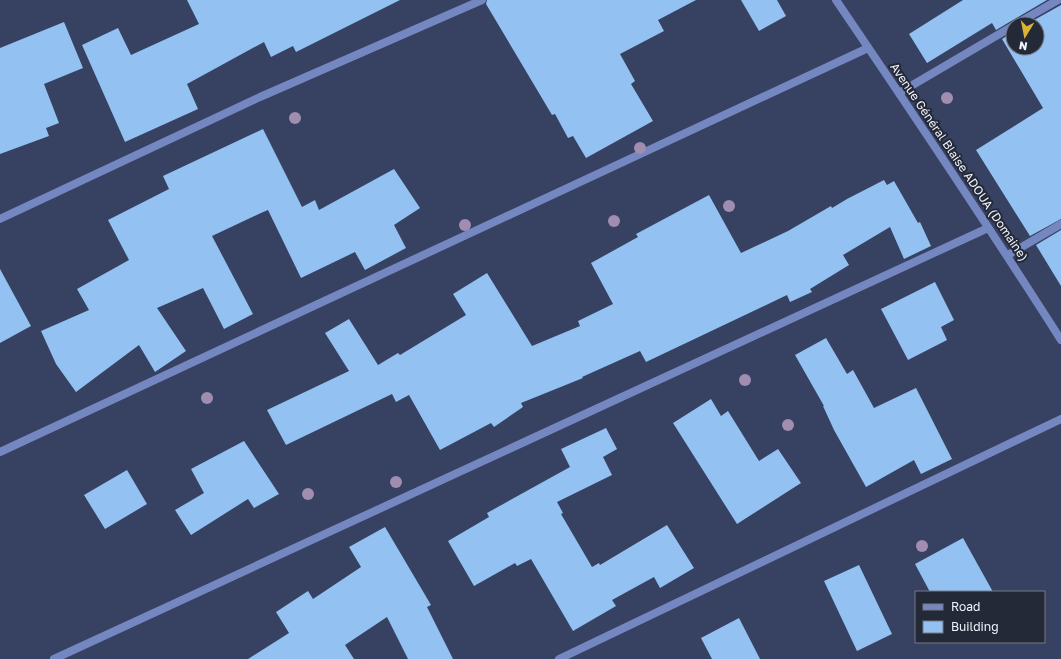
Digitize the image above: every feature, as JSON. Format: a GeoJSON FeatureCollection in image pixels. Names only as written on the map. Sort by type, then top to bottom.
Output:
{"type":"FeatureCollection","features":[{"type":"Feature","properties":{"kind":"street"},"geometry":{"type":"LineString","coordinates":[[0,219],[260,97],[482,0]]}},
{"type":"Feature","properties":{"kind":"street","name":"Avenue Général Blaise ADOUA (Domaine)"},"geometry":{"type":"LineString","coordinates":[[836,0],[988,228],[1008,255],[1061,340]]}},
{"type":"Feature","properties":{"kind":"street"},"geometry":{"type":"LineString","coordinates":[[1030,16],[1058,0]]}},
{"type":"Feature","properties":{"kind":"street"},"geometry":{"type":"LineString","coordinates":[[899,93],[1005,31]]}},
{"type":"Feature","properties":{"kind":"street"},"geometry":{"type":"LineString","coordinates":[[0,452],[868,48]]}},
{"type":"Feature","properties":{"kind":"street"},"geometry":{"type":"LineString","coordinates":[[1008,255],[1061,224]]}},
{"type":"Feature","properties":{"kind":"street"},"geometry":{"type":"LineString","coordinates":[[54,659],[988,228]]}},
{"type":"Feature","properties":{"kind":"street"},"geometry":{"type":"LineString","coordinates":[[559,659],[1061,419]]}},
{"type":"Feature","properties":{"kind":"building"},"geometry":{"type":"Polygon","coordinates":[[[187,0],[400,0],[296,52],[293,46],[271,57],[264,42],[187,84],[198,109],[125,142],[82,45],[118,28],[131,55],[199,24],[187,0]]]}},
{"type":"Feature","properties":{"kind":"building"},"geometry":{"type":"Polygon","coordinates":[[[487,0],[696,0],[658,20],[664,31],[620,54],[635,81],[631,84],[653,121],[586,158],[573,136],[568,138],[555,114],[552,115],[486,4],[487,0]]]}},
{"type":"Feature","properties":{"kind":"building"},"geometry":{"type":"Polygon","coordinates":[[[741,0],[777,0],[786,16],[759,31],[741,0]]]}},
{"type":"Feature","properties":{"kind":"building"},"geometry":{"type":"Polygon","coordinates":[[[963,0],[1047,0],[1020,16],[1005,16],[1005,25],[996,30],[992,23],[927,63],[909,34],[963,0]]]}},
{"type":"Feature","properties":{"kind":"building"},"geometry":{"type":"Polygon","coordinates":[[[1061,5],[1061,219],[1030,236],[976,150],[1043,108],[1012,56],[1045,56],[1045,16],[1041,16],[1061,5]]]}},
{"type":"Feature","properties":{"kind":"building"},"geometry":{"type":"Polygon","coordinates":[[[64,22],[83,68],[44,84],[59,123],[46,128],[49,136],[0,154],[0,48],[64,22]]]}},
{"type":"Feature","properties":{"kind":"building"},"geometry":{"type":"Polygon","coordinates":[[[1005,37],[1005,44],[1002,39],[1005,37]]]}},
{"type":"Feature","properties":{"kind":"building"},"geometry":{"type":"Polygon","coordinates":[[[263,129],[302,207],[315,200],[319,210],[394,169],[420,208],[394,225],[406,248],[365,270],[355,252],[301,278],[268,210],[261,213],[212,236],[253,314],[224,329],[203,288],[157,308],[186,351],[155,372],[139,345],[76,392],[56,364],[41,331],[89,310],[77,289],[129,260],[108,220],[169,189],[163,176],[263,129]]]}},
{"type":"Feature","properties":{"kind":"building"},"geometry":{"type":"Polygon","coordinates":[[[884,180],[887,185],[894,181],[918,223],[920,222],[931,246],[904,259],[890,227],[843,255],[849,265],[810,289],[812,292],[790,302],[787,295],[646,362],[640,351],[582,377],[583,378],[521,403],[523,407],[494,427],[491,423],[440,450],[409,395],[396,402],[392,394],[286,445],[267,410],[349,371],[325,333],[349,319],[378,365],[398,353],[400,355],[466,315],[453,294],[487,273],[532,346],[580,326],[578,321],[613,304],[591,263],[638,237],[636,234],[709,195],[741,253],[788,231],[831,206],[832,208],[884,180]]]}},
{"type":"Feature","properties":{"kind":"building"},"geometry":{"type":"Polygon","coordinates":[[[1061,230],[1061,286],[1036,245],[1061,230]]]}},
{"type":"Feature","properties":{"kind":"building"},"geometry":{"type":"Polygon","coordinates":[[[0,269],[31,326],[0,343],[0,269]]]}},
{"type":"Feature","properties":{"kind":"building"},"geometry":{"type":"Polygon","coordinates":[[[935,282],[954,320],[941,327],[947,340],[908,360],[881,309],[935,282]]]}},
{"type":"Feature","properties":{"kind":"building"},"geometry":{"type":"Polygon","coordinates":[[[826,338],[847,374],[853,370],[874,408],[916,388],[952,459],[921,474],[914,460],[866,487],[834,430],[824,406],[795,355],[826,338]]]}},
{"type":"Feature","properties":{"kind":"building"},"geometry":{"type":"Polygon","coordinates":[[[711,399],[721,416],[728,411],[759,461],[778,449],[801,483],[737,524],[673,423],[711,399]]]}},
{"type":"Feature","properties":{"kind":"building"},"geometry":{"type":"Polygon","coordinates":[[[606,428],[617,449],[603,457],[612,475],[557,502],[563,513],[561,514],[592,567],[599,563],[600,565],[667,525],[694,568],[660,588],[654,577],[612,600],[616,606],[573,631],[531,559],[517,566],[515,563],[474,586],[448,541],[489,517],[487,513],[570,467],[561,449],[606,428]]]}},
{"type":"Feature","properties":{"kind":"building"},"geometry":{"type":"Polygon","coordinates":[[[244,441],[279,494],[254,508],[248,499],[191,535],[175,510],[204,493],[191,469],[244,441]]]}},
{"type":"Feature","properties":{"kind":"building"},"geometry":{"type":"Polygon","coordinates":[[[127,470],[147,504],[105,529],[84,495],[127,470]]]}},
{"type":"Feature","properties":{"kind":"building"},"geometry":{"type":"Polygon","coordinates":[[[385,527],[431,605],[427,607],[453,659],[408,659],[387,617],[345,645],[354,659],[248,659],[289,633],[276,612],[308,591],[313,599],[361,567],[349,547],[385,527]]]}},
{"type":"Feature","properties":{"kind":"building"},"geometry":{"type":"Polygon","coordinates":[[[963,538],[992,591],[929,591],[915,564],[963,538]]]}},
{"type":"Feature","properties":{"kind":"building"},"geometry":{"type":"Polygon","coordinates":[[[859,565],[892,634],[857,651],[824,581],[859,565]]]}},
{"type":"Feature","properties":{"kind":"building"},"geometry":{"type":"Polygon","coordinates":[[[739,618],[760,659],[712,659],[701,638],[739,618]]]}}]}
